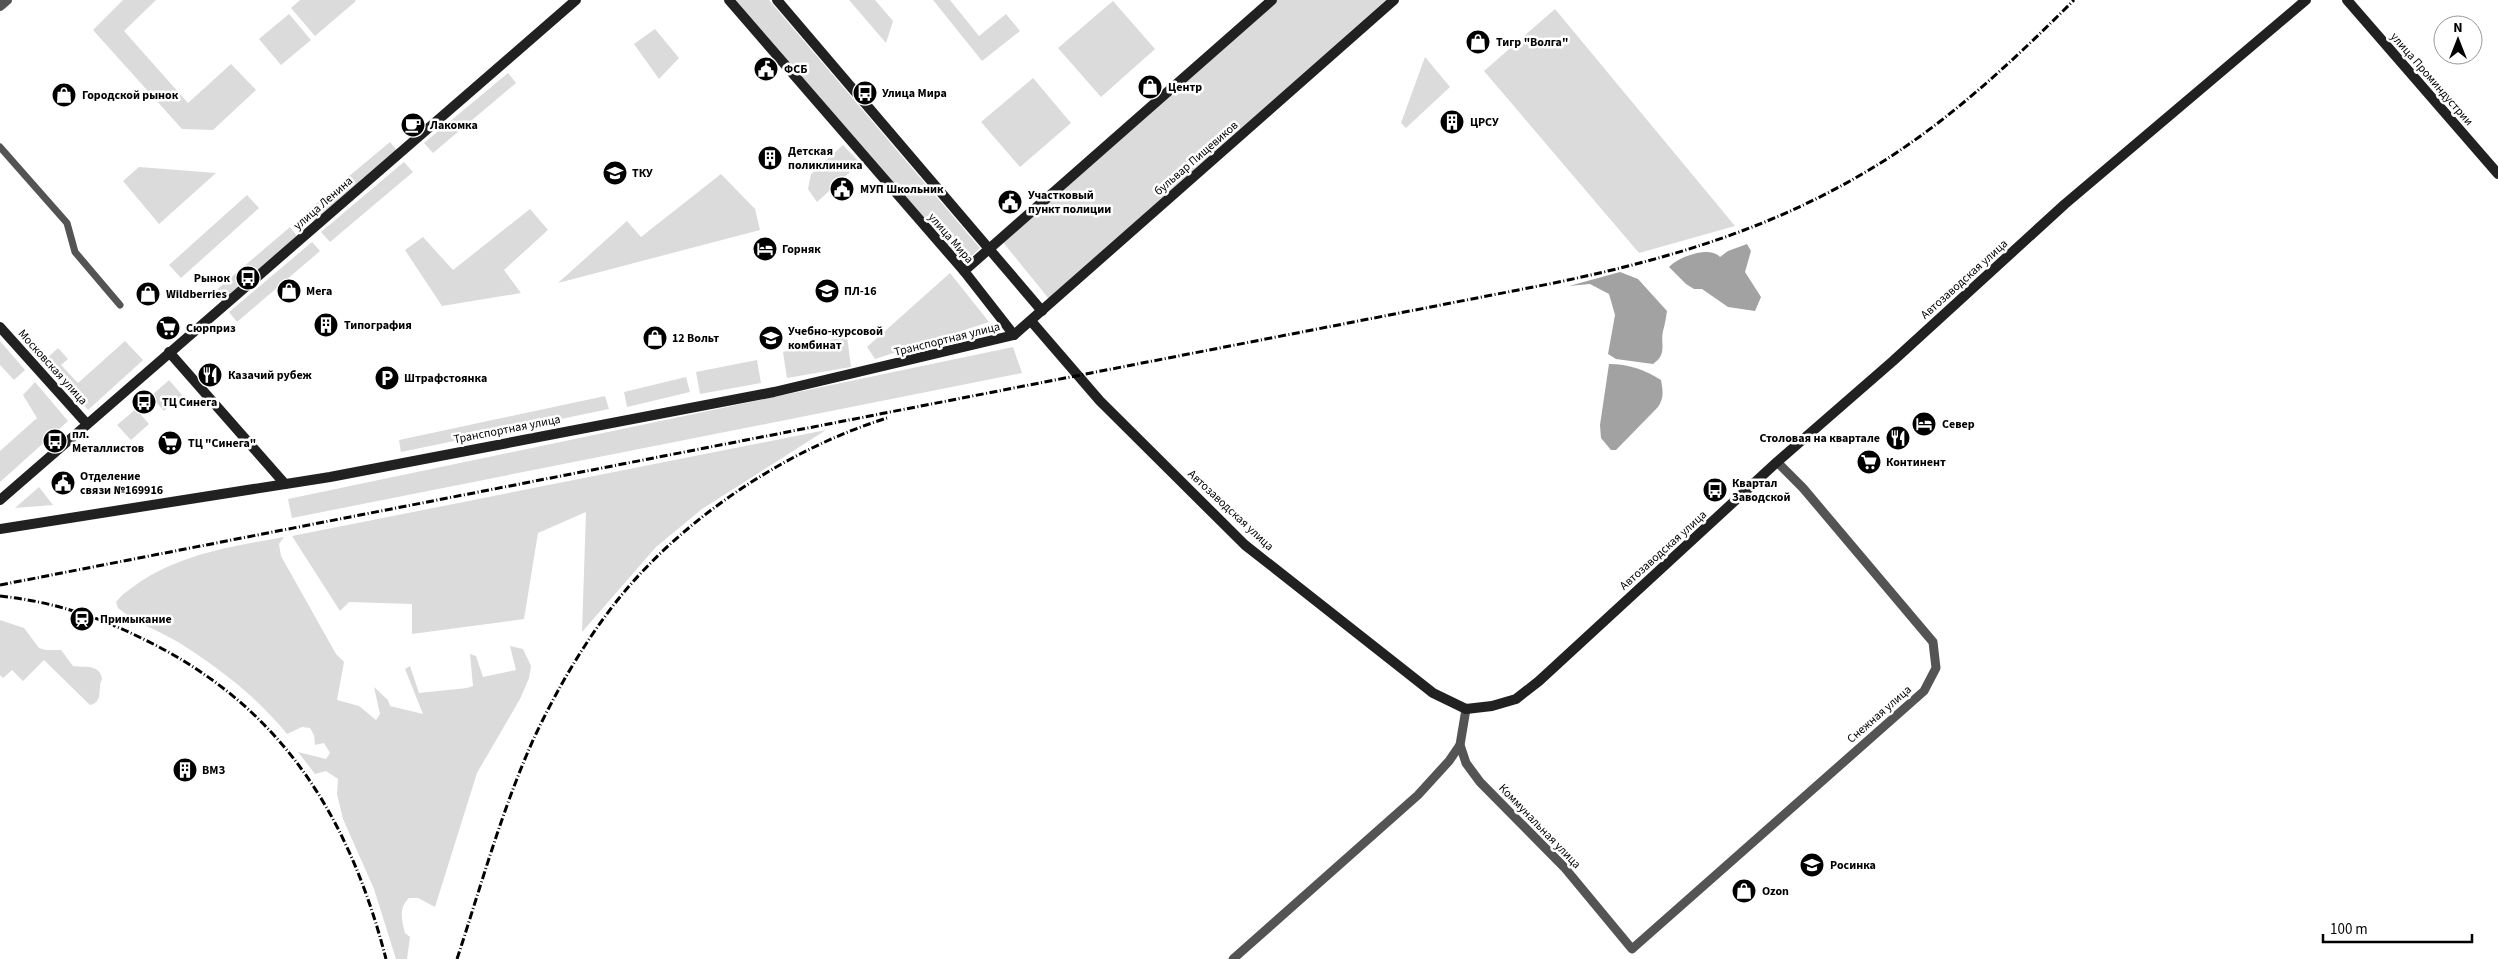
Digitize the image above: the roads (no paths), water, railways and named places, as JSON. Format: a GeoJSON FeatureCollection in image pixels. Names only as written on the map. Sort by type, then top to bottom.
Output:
{"type":"FeatureCollection","features":[{"type":"Feature","properties":{"kind":"main road","name":"улица Ленина"},"geometry":{"type":"LineString","coordinates":[[0,500],[576,0]]}},
{"type":"Feature","properties":{"kind":"main road","name":"улица Мира"},"geometry":{"type":"LineString","coordinates":[[728,0],[964,271],[1014,335]]}},
{"type":"Feature","properties":{"kind":"main road","name":"улица Мира"},"geometry":{"type":"LineString","coordinates":[[777,0],[1042,311]]}},
{"type":"Feature","properties":{"kind":"main road"},"geometry":{"type":"LineString","coordinates":[[964,271],[1272,0]]}},
{"type":"Feature","properties":{"kind":"main road","name":"бульвар Пищевиков"},"geometry":{"type":"LineString","coordinates":[[1014,335],[1394,0]]}},
{"type":"Feature","properties":{"kind":"main road","name":"Автозаводская улица"},"geometry":{"type":"LineString","coordinates":[[1031,321],[1094,395],[1245,544],[1434,693],[1466,709],[1492,706],[1516,699],[2065,204],[2306,0]]}},
{"type":"Feature","properties":{"kind":"main road","name":"улица Проминдустрии"},"geometry":{"type":"LineString","coordinates":[[2347,0],[2498,174]]}},
{"type":"Feature","properties":{"kind":"main road","name":"Московская улица"},"geometry":{"type":"LineString","coordinates":[[0,327],[87,424]]}},
{"type":"Feature","properties":{"kind":"main road","name":"Транспортная улица"},"geometry":{"type":"LineString","coordinates":[[0,529],[285,484],[774,392],[1014,335]]}},
{"type":"Feature","properties":{"kind":"main road"},"geometry":{"type":"LineString","coordinates":[[170,352],[285,484]]}},
{"type":"Feature","properties":{"kind":"street"},"geometry":{"type":"LineString","coordinates":[[0,6],[7,0]]}},
{"type":"Feature","properties":{"kind":"street"},"geometry":{"type":"LineString","coordinates":[[0,147],[67,223],[75,252],[120,305]]}},
{"type":"Feature","properties":{"kind":"street","name":"Снежная улица"},"geometry":{"type":"LineString","coordinates":[[1632,949],[1924,691],[1936,668],[1933,642],[1803,488],[1777,462]]}},
{"type":"Feature","properties":{"kind":"street"},"geometry":{"type":"LineString","coordinates":[[1233,959],[1418,795],[1449,761],[1460,745],[1466,709]]}},
{"type":"Feature","properties":{"kind":"street","name":"Коммунальная улица"},"geometry":{"type":"LineString","coordinates":[[1460,745],[1466,763],[1480,782],[1564,867],[1632,949]]}},
{"type":"Feature","properties":{"kind":"railway"},"geometry":{"type":"LineString","coordinates":[[0,585],[1554,283],[1645,262],[1690,249],[1775,218],[1858,176],[1899,151],[1968,99],[2012,60],[2074,0]]}},
{"type":"Feature","properties":{"kind":"railway"},"geometry":{"type":"LineString","coordinates":[[457,959],[483,876],[522,765],[552,701],[607,613],[646,567],[676,539],[707,513],[741,489],[776,467],[813,448],[850,431],[887,418]]}},
{"type":"Feature","properties":{"kind":"railway"},"geometry":{"type":"LineString","coordinates":[[0,596],[53,605],[87,615],[137,636],[187,663],[230,694],[268,728],[300,767],[328,810],[351,856],[370,906],[386,959]]}},
{"type":"Feature","properties":{"kind":"place","name":"Тигр \"Волга\""},"geometry":{"type":"Point","coordinates":[1478,42]}},
{"type":"Feature","properties":{"kind":"place","name":"ФСБ"},"geometry":{"type":"Point","coordinates":[766,69]}},
{"type":"Feature","properties":{"kind":"place","name":"Центр"},"geometry":{"type":"Point","coordinates":[1150,87]}},
{"type":"Feature","properties":{"kind":"place","name":"Улица Мира"},"geometry":{"type":"Point","coordinates":[865,93]}},
{"type":"Feature","properties":{"kind":"place","name":"Городской рынок"},"geometry":{"type":"Point","coordinates":[64,95]}},
{"type":"Feature","properties":{"kind":"place","name":"ЦРСУ"},"geometry":{"type":"Point","coordinates":[1452,122]}},
{"type":"Feature","properties":{"kind":"place","name":"Лакомка"},"geometry":{"type":"Point","coordinates":[413,125]}},
{"type":"Feature","properties":{"kind":"place","name":"Детская поликлиника"},"geometry":{"type":"Point","coordinates":[770,158]}},
{"type":"Feature","properties":{"kind":"place","name":"ТКУ"},"geometry":{"type":"Point","coordinates":[615,173]}},
{"type":"Feature","properties":{"kind":"place","name":"МУП Школьник"},"geometry":{"type":"Point","coordinates":[842,189]}},
{"type":"Feature","properties":{"kind":"place","name":"Участковый пункт полиции"},"geometry":{"type":"Point","coordinates":[1010,202]}},
{"type":"Feature","properties":{"kind":"place","name":"Горняк"},"geometry":{"type":"Point","coordinates":[765,249]}},
{"type":"Feature","properties":{"kind":"place","name":"Рынок"},"geometry":{"type":"Point","coordinates":[248,278]}},
{"type":"Feature","properties":{"kind":"place","name":"Мега"},"geometry":{"type":"Point","coordinates":[289,291]}},
{"type":"Feature","properties":{"kind":"place","name":"ПЛ-16"},"geometry":{"type":"Point","coordinates":[827,291]}},
{"type":"Feature","properties":{"kind":"place","name":"Wildberries"},"geometry":{"type":"Point","coordinates":[148,294]}},
{"type":"Feature","properties":{"kind":"place","name":"Типография"},"geometry":{"type":"Point","coordinates":[326,325]}},
{"type":"Feature","properties":{"kind":"place","name":"Сюрприз"},"geometry":{"type":"Point","coordinates":[168,328]}},
{"type":"Feature","properties":{"kind":"place","name":"12 Вольт"},"geometry":{"type":"Point","coordinates":[655,338]}},
{"type":"Feature","properties":{"kind":"place","name":"Учебно-курсовой комбинат"},"geometry":{"type":"Point","coordinates":[771,338]}},
{"type":"Feature","properties":{"kind":"place","name":"Казачий рубеж"},"geometry":{"type":"Point","coordinates":[210,375]}},
{"type":"Feature","properties":{"kind":"place","name":"Штрафстоянка"},"geometry":{"type":"Point","coordinates":[387,378]}},
{"type":"Feature","properties":{"kind":"place","name":"ТЦ Синега"},"geometry":{"type":"Point","coordinates":[144,402]}},
{"type":"Feature","properties":{"kind":"place","name":"Север"},"geometry":{"type":"Point","coordinates":[1924,424]}},
{"type":"Feature","properties":{"kind":"place","name":"Столовая на квартале"},"geometry":{"type":"Point","coordinates":[1898,438]}},
{"type":"Feature","properties":{"kind":"place","name":"пл. Металлистов"},"geometry":{"type":"Point","coordinates":[55,441]}},
{"type":"Feature","properties":{"kind":"place","name":"ТЦ \"Синега\""},"geometry":{"type":"Point","coordinates":[170,443]}},
{"type":"Feature","properties":{"kind":"place","name":"Континент"},"geometry":{"type":"Point","coordinates":[1869,462]}},
{"type":"Feature","properties":{"kind":"place","name":"Отделение связи №169916"},"geometry":{"type":"Point","coordinates":[63,483]}},
{"type":"Feature","properties":{"kind":"place","name":"Квартал Заводской"},"geometry":{"type":"Point","coordinates":[1715,490]}},
{"type":"Feature","properties":{"kind":"place","name":"Примыкание"},"geometry":{"type":"Point","coordinates":[82,619]}},
{"type":"Feature","properties":{"kind":"place","name":"ВМЗ"},"geometry":{"type":"Point","coordinates":[185,770]}},
{"type":"Feature","properties":{"kind":"place","name":"Росинка"},"geometry":{"type":"Point","coordinates":[1812,865]}},
{"type":"Feature","properties":{"kind":"place","name":"Ozon"},"geometry":{"type":"Point","coordinates":[1744,891]}}]}
